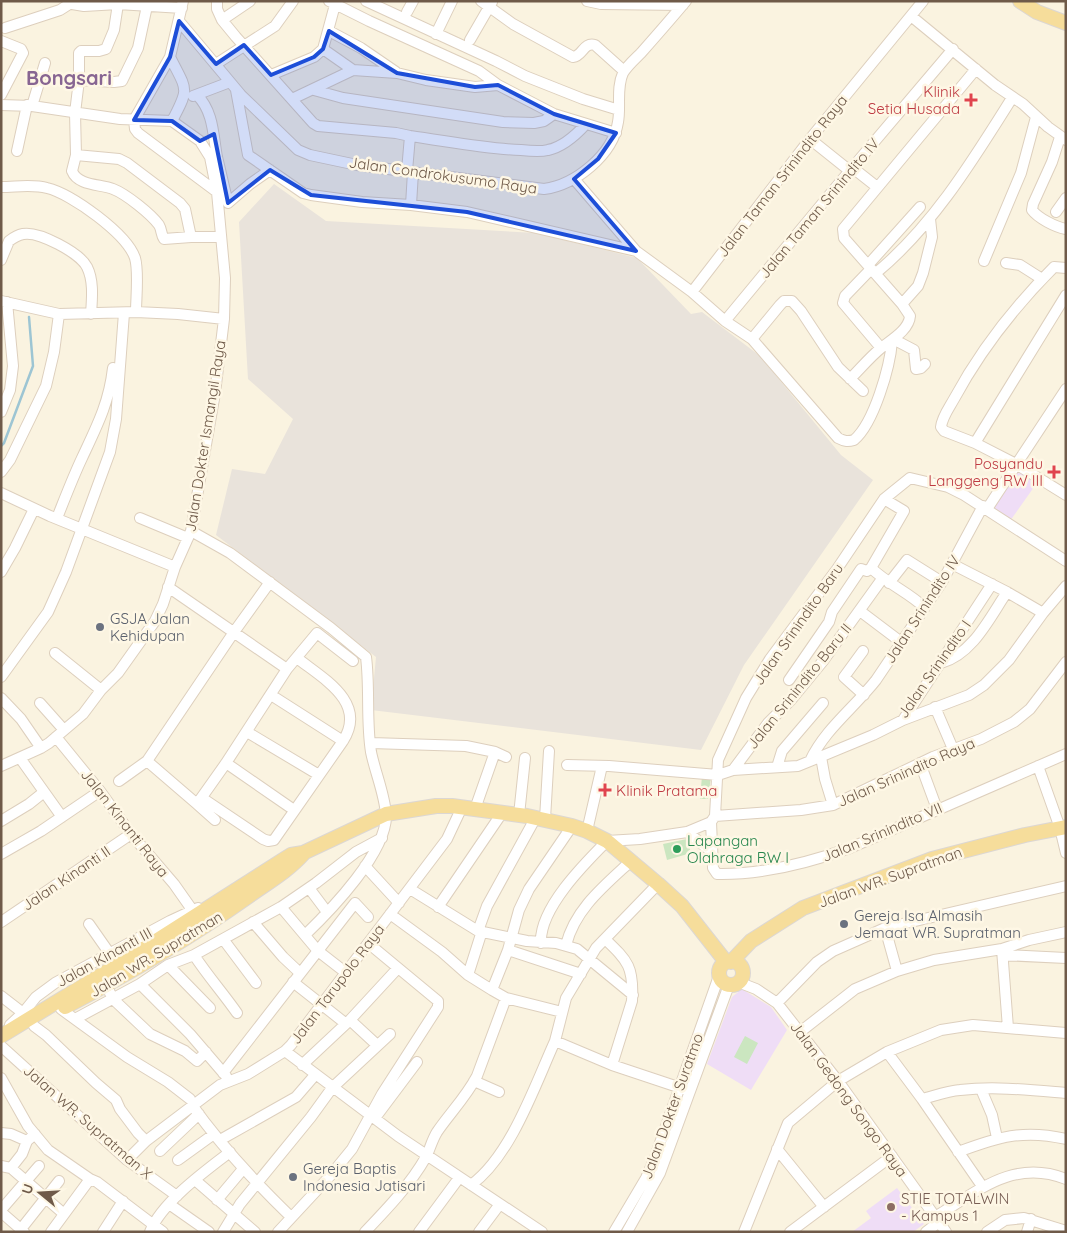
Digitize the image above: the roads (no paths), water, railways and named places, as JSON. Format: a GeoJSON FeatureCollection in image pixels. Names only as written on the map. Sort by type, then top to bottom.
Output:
{"type":"FeatureCollection","features":[{"type":"Feature","properties":{"kind":"main road"},"geometry":{"type":"LineString","coordinates":[[1020,1],[1037,12],[1066,23]]}},
{"type":"Feature","properties":{"kind":"main road","name":"Jalan WR. Supratman"},"geometry":{"type":"LineString","coordinates":[[1,1045],[61,1009],[283,860],[303,853],[386,814],[436,806],[469,808],[540,818],[588,831],[607,841],[682,906],[728,962],[752,941],[803,908],[932,859],[1063,828]]}},
{"type":"Feature","properties":{"kind":"main road","name":"Jalan WR. Supratman"},"geometry":{"type":"LineString","coordinates":[[1,1036],[213,921],[288,869],[303,853]]}},
{"type":"Feature","properties":{"kind":"main road"},"geometry":{"type":"LineString","coordinates":[[728,962],[740,965],[743,971],[742,977],[729,981],[719,970],[728,962]]}},
{"type":"Feature","properties":{"kind":"street"},"geometry":{"type":"LineString","coordinates":[[217,1],[217,9],[222,20],[312,123],[318,126],[396,133],[508,150],[548,150],[576,135],[586,124]]}},
{"type":"Feature","properties":{"kind":"street"},"geometry":{"type":"LineString","coordinates":[[222,20],[250,1]]}},
{"type":"Feature","properties":{"kind":"street"},"geometry":{"type":"LineString","coordinates":[[216,64],[275,26],[293,1]]}},
{"type":"Feature","properties":{"kind":"street"},"geometry":{"type":"LineString","coordinates":[[366,1],[496,61],[524,76],[619,110]]}},
{"type":"Feature","properties":{"kind":"street"},"geometry":{"type":"LineString","coordinates":[[407,12],[413,1]]}},
{"type":"Feature","properties":{"kind":"street"},"geometry":{"type":"LineString","coordinates":[[436,34],[452,1]]}},
{"type":"Feature","properties":{"kind":"street"},"geometry":{"type":"LineString","coordinates":[[587,1],[601,4],[684,3]]}},
{"type":"Feature","properties":{"kind":"street","name":"Jalan Taman Srinindito Raya"},"geometry":{"type":"LineString","coordinates":[[692,292],[810,139],[923,1]]}},
{"type":"Feature","properties":{"kind":"street"},"geometry":{"type":"LineString","coordinates":[[5,28],[60,10],[72,2],[84,6],[118,4],[147,6],[182,5],[180,21],[170,57],[134,120],[135,129],[217,192]]}},
{"type":"Feature","properties":{"kind":"street"},"geometry":{"type":"LineString","coordinates":[[271,75],[314,57],[323,49],[329,31],[333,2],[479,71],[498,84],[554,114],[616,133]]}},
{"type":"Feature","properties":{"kind":"street"},"geometry":{"type":"LineString","coordinates":[[470,40],[488,3],[513,24],[574,57],[579,55],[586,45],[594,45],[624,71],[684,3]]}},
{"type":"Feature","properties":{"kind":"street"},"geometry":{"type":"LineString","coordinates":[[118,4],[114,30],[106,49],[81,51],[80,53],[75,112],[76,156],[72,171],[75,177],[124,195],[158,224],[164,239],[221,236]]}},
{"type":"Feature","properties":{"kind":"street"},"geometry":{"type":"LineString","coordinates":[[79,80],[122,81],[138,48],[147,6]]}},
{"type":"Feature","properties":{"kind":"street"},"geometry":{"type":"LineString","coordinates":[[911,16],[1063,138],[1032,210],[1036,215],[1066,229]]}},
{"type":"Feature","properties":{"kind":"street","name":"Jalan Condrokusumo Raya"},"geometry":{"type":"LineString","coordinates":[[180,21],[233,86],[298,150],[310,155],[357,165],[544,189],[556,187],[574,179],[598,159],[608,147],[616,133],[619,110],[619,86],[624,71]]}},
{"type":"Feature","properties":{"kind":"street"},"geometry":{"type":"LineString","coordinates":[[329,31],[361,48],[397,72]]}},
{"type":"Feature","properties":{"kind":"street"},"geometry":{"type":"LineString","coordinates":[[1,41],[21,49],[23,53],[1,95]]}},
{"type":"Feature","properties":{"kind":"street"},"geometry":{"type":"LineString","coordinates":[[323,49],[353,70]]}},
{"type":"Feature","properties":{"kind":"street","name":"Jalan Taman Srinindito IV"},"geometry":{"type":"LineString","coordinates":[[726,322],[953,49]]}},
{"type":"Feature","properties":{"kind":"street"},"geometry":{"type":"LineString","coordinates":[[1,105],[30,105],[134,120],[172,121],[185,98],[186,88],[170,57]]}},
{"type":"Feature","properties":{"kind":"street"},"geometry":{"type":"LineString","coordinates":[[17,151],[30,105],[45,63]]}},
{"type":"Feature","properties":{"kind":"street"},"geometry":{"type":"LineString","coordinates":[[850,379],[881,348],[893,340],[910,320],[908,311],[842,234],[843,229],[976,69]]}},
{"type":"Feature","properties":{"kind":"street"},"geometry":{"type":"LineString","coordinates":[[292,99],[353,70],[397,72],[426,80],[475,87],[498,84]]}},
{"type":"Feature","properties":{"kind":"street"},"geometry":{"type":"LineString","coordinates":[[185,98],[233,86],[248,155],[303,193],[362,202],[411,205],[485,215],[636,250]]}},
{"type":"Feature","properties":{"kind":"street"},"geometry":{"type":"LineString","coordinates":[[314,90],[343,98],[503,122],[534,124],[544,121],[554,114]]}},
{"type":"Feature","properties":{"kind":"street"},"geometry":{"type":"LineString","coordinates":[[197,95],[206,107],[228,203],[270,170]]}},
{"type":"Feature","properties":{"kind":"street"},"geometry":{"type":"LineString","coordinates":[[871,269],[887,264],[930,219],[1012,98]]}},
{"type":"Feature","properties":{"kind":"street"},"geometry":{"type":"LineString","coordinates":[[984,261],[1021,173],[1036,117]]}},
{"type":"Feature","properties":{"kind":"street","name":"Jalan Dokter Ismangil Raya"},"geometry":{"type":"LineString","coordinates":[[1,766],[41,748],[60,733],[83,714],[101,690],[118,672],[155,621],[175,567],[190,535],[215,393],[224,318],[225,278],[217,192],[210,157],[200,142],[172,121]]}},
{"type":"Feature","properties":{"kind":"street"},"geometry":{"type":"LineString","coordinates":[[410,136],[411,205]]}},
{"type":"Feature","properties":{"kind":"street"},"geometry":{"type":"LineString","coordinates":[[200,142],[214,137]]}},
{"type":"Feature","properties":{"kind":"street"},"geometry":{"type":"LineString","coordinates":[[810,139],[877,187]]}},
{"type":"Feature","properties":{"kind":"street"},"geometry":{"type":"LineString","coordinates":[[76,156],[120,159],[127,163],[180,203],[185,209],[191,237]]}},
{"type":"Feature","properties":{"kind":"street"},"geometry":{"type":"LineString","coordinates":[[574,179],[636,250],[692,292],[726,322],[752,339],[838,438],[848,442],[854,440],[860,433],[875,405],[891,358],[893,340]]}},
{"type":"Feature","properties":{"kind":"street"},"geometry":{"type":"LineString","coordinates":[[1,187],[44,187],[57,191],[112,228],[127,243],[136,261],[136,312]]}},
{"type":"Feature","properties":{"kind":"street"},"geometry":{"type":"LineString","coordinates":[[1056,212],[1066,198]]}},
{"type":"Feature","properties":{"kind":"street"},"geometry":{"type":"LineString","coordinates":[[881,348],[843,303],[845,296],[871,269],[920,208]]}},
{"type":"Feature","properties":{"kind":"street"},"geometry":{"type":"LineString","coordinates":[[902,304],[918,286],[923,272],[932,237],[930,219]]}},
{"type":"Feature","properties":{"kind":"street"},"geometry":{"type":"LineString","coordinates":[[1,260],[9,241],[24,234],[43,236],[56,243],[79,258],[88,269],[92,293],[91,314]]}},
{"type":"Feature","properties":{"kind":"street"},"geometry":{"type":"LineString","coordinates":[[1006,263],[1020,264],[1046,276]]}},
{"type":"Feature","properties":{"kind":"street"},"geometry":{"type":"LineString","coordinates":[[1066,268],[1054,267],[999,330],[975,363],[941,427],[944,432],[975,444],[1016,464],[1063,493],[1066,481]]}},
{"type":"Feature","properties":{"kind":"street"},"geometry":{"type":"LineString","coordinates":[[975,444],[1066,295]]}},
{"type":"Feature","properties":{"kind":"street"},"geometry":{"type":"LineString","coordinates":[[752,339],[780,305],[784,301],[789,300],[801,311],[838,367],[863,391]]}},
{"type":"Feature","properties":{"kind":"street"},"geometry":{"type":"LineString","coordinates":[[1,412],[10,390],[13,366],[4,301],[59,314],[136,312],[224,318]]}},
{"type":"Feature","properties":{"kind":"street"},"geometry":{"type":"LineString","coordinates":[[57,518],[108,400],[121,313]]}},
{"type":"Feature","properties":{"kind":"street"},"geometry":{"type":"LineString","coordinates":[[1,677],[48,612],[66,572],[110,452],[116,419],[121,313]]}},
{"type":"Feature","properties":{"kind":"street"},"geometry":{"type":"LineString","coordinates":[[1,472],[10,460],[46,386],[54,352],[59,314]]}},
{"type":"Feature","properties":{"kind":"street"},"geometry":{"type":"LineString","coordinates":[[893,340],[914,350],[916,369],[921,368],[925,364]]}},
{"type":"Feature","properties":{"kind":"street","name":"Jalan Srinindito IV"},"geometry":{"type":"LineString","coordinates":[[810,761],[824,736],[864,695],[901,642],[942,582],[985,507],[1066,389]]}},
{"type":"Feature","properties":{"kind":"street","name":"Jalan Srinindito Baru"},"geometry":{"type":"LineString","coordinates":[[719,874],[713,868],[712,852],[718,760],[746,698],[770,659],[837,570],[884,499],[910,478],[948,487],[985,507]]}},
{"type":"Feature","properties":{"kind":"street"},"geometry":{"type":"LineString","coordinates":[[1,493],[175,567]]}},
{"type":"Feature","properties":{"kind":"street"},"geometry":{"type":"LineString","coordinates":[[789,680],[829,622],[832,612],[861,568],[867,571],[871,568],[904,511],[884,499]]}},
{"type":"Feature","properties":{"kind":"street"},"geometry":{"type":"LineString","coordinates":[[985,507],[1066,561]]}},
{"type":"Feature","properties":{"kind":"street"},"geometry":{"type":"LineString","coordinates":[[3,567],[34,508]]}},
{"type":"Feature","properties":{"kind":"street"},"geometry":{"type":"LineString","coordinates":[[140,518],[190,535],[230,553],[366,657],[371,743],[386,814],[382,838],[365,866],[327,912],[304,935]]}},
{"type":"Feature","properties":{"kind":"street","name":"Jalan Srinindito Baru II"},"geometry":{"type":"LineString","coordinates":[[733,770],[768,724],[802,688],[860,611],[907,560],[942,582]]}},
{"type":"Feature","properties":{"kind":"street"},"geometry":{"type":"LineString","coordinates":[[952,564],[1043,613]]}},
{"type":"Feature","properties":{"kind":"street"},"geometry":{"type":"LineString","coordinates":[[871,568],[886,581],[924,606]]}},
{"type":"Feature","properties":{"kind":"street"},"geometry":{"type":"LineString","coordinates":[[119,781],[147,761],[270,582]]}},
{"type":"Feature","properties":{"kind":"street","name":"Jalan Srinindito I"},"geometry":{"type":"LineString","coordinates":[[718,775],[733,770],[798,766],[873,735],[903,720],[992,584]]}},
{"type":"Feature","properties":{"kind":"street"},"geometry":{"type":"LineString","coordinates":[[903,720],[969,695],[984,685],[1009,660],[1043,613],[1066,586]]}},
{"type":"Feature","properties":{"kind":"street"},"geometry":{"type":"LineString","coordinates":[[168,587],[287,669]]}},
{"type":"Feature","properties":{"kind":"street"},"geometry":{"type":"LineString","coordinates":[[941,664],[960,655],[1007,592]]}},
{"type":"Feature","properties":{"kind":"street"},"geometry":{"type":"LineString","coordinates":[[860,611],[901,642]]}},
{"type":"Feature","properties":{"kind":"street"},"geometry":{"type":"LineString","coordinates":[[200,801],[287,669],[324,623]]}},
{"type":"Feature","properties":{"kind":"street"},"geometry":{"type":"LineString","coordinates":[[317,633],[353,661]]}},
{"type":"Feature","properties":{"kind":"street"},"geometry":{"type":"LineString","coordinates":[[863,650],[844,677],[864,695]]}},
{"type":"Feature","properties":{"kind":"street"},"geometry":{"type":"LineString","coordinates":[[54,653],[101,690]]}},
{"type":"Feature","properties":{"kind":"street"},"geometry":{"type":"LineString","coordinates":[[147,761],[200,801],[263,839],[268,841],[274,840],[342,740],[349,725],[349,707],[345,699],[297,658]]}},
{"type":"Feature","properties":{"kind":"street","name":"Jalan Srinindito Raya"},"geometry":{"type":"LineString","coordinates":[[607,841],[640,839],[687,832],[713,819],[833,805],[920,763],[980,739],[1014,722],[1030,709],[1066,662]]}},
{"type":"Feature","properties":{"kind":"street"},"geometry":{"type":"LineString","coordinates":[[271,695],[342,740]]}},
{"type":"Feature","properties":{"kind":"street"},"geometry":{"type":"LineString","coordinates":[[1,698],[21,719],[41,748]]}},
{"type":"Feature","properties":{"kind":"street","name":"Jalan Kinanti Raya"},"geometry":{"type":"LineString","coordinates":[[40,703],[131,834],[174,884],[193,911]]}},
{"type":"Feature","properties":{"kind":"street"},"geometry":{"type":"LineString","coordinates":[[777,767],[782,751],[823,703]]}},
{"type":"Feature","properties":{"kind":"street"},"geometry":{"type":"LineString","coordinates":[[935,707],[953,750]]}},
{"type":"Feature","properties":{"kind":"street"},"geometry":{"type":"LineString","coordinates":[[247,732],[318,775]]}},
{"type":"Feature","properties":{"kind":"street"},"geometry":{"type":"LineString","coordinates":[[371,743],[476,747],[506,757]]}},
{"type":"Feature","properties":{"kind":"street","name":"Jalan Tarupolo Raya"},"geometry":{"type":"LineString","coordinates":[[127,1160],[191,1102],[220,1085],[226,1077],[248,1074],[285,1051],[410,889],[469,808],[495,752]]}},
{"type":"Feature","properties":{"kind":"street","name":"Jalan Srinindito VII"},"geometry":{"type":"LineString","coordinates":[[719,874],[752,872],[810,862],[850,848],[1066,754]]}},
{"type":"Feature","properties":{"kind":"street"},"geometry":{"type":"LineString","coordinates":[[468,975],[487,906],[540,818],[546,757]]}},
{"type":"Feature","properties":{"kind":"street"},"geometry":{"type":"LineString","coordinates":[[821,757],[825,780],[833,805]]}},
{"type":"Feature","properties":{"kind":"street"},"geometry":{"type":"LineString","coordinates":[[20,758],[62,817]]}},
{"type":"Feature","properties":{"kind":"street"},"geometry":{"type":"LineString","coordinates":[[519,815],[525,758]]}},
{"type":"Feature","properties":{"kind":"street"},"geometry":{"type":"LineString","coordinates":[[226,763],[294,810]]}},
{"type":"Feature","properties":{"kind":"street"},"geometry":{"type":"LineString","coordinates":[[920,763],[937,810]]}},
{"type":"Feature","properties":{"kind":"street"},"geometry":{"type":"LineString","coordinates":[[567,765],[718,775]]}},
{"type":"Feature","properties":{"kind":"street"},"geometry":{"type":"LineString","coordinates":[[588,831],[602,766]]}},
{"type":"Feature","properties":{"kind":"street"},"geometry":{"type":"LineString","coordinates":[[1038,766],[1063,828],[1066,853]]}},
{"type":"Feature","properties":{"kind":"street"},"geometry":{"type":"LineString","coordinates":[[1,854],[62,817],[100,791]]}},
{"type":"Feature","properties":{"kind":"street"},"geometry":{"type":"LineString","coordinates":[[1,821],[29,804],[44,792]]}},
{"type":"Feature","properties":{"kind":"street"},"geometry":{"type":"LineString","coordinates":[[200,801],[215,820]]}},
{"type":"Feature","properties":{"kind":"street"},"geometry":{"type":"LineString","coordinates":[[438,907],[502,812]]}},
{"type":"Feature","properties":{"kind":"street"},"geometry":{"type":"LineString","coordinates":[[492,990],[508,950],[519,910],[529,889],[572,826]]}},
{"type":"Feature","properties":{"kind":"street"},"geometry":{"type":"LineString","coordinates":[[687,832],[712,852]]}},
{"type":"Feature","properties":{"kind":"street","name":"Jalan Kinanti II"},"geometry":{"type":"LineString","coordinates":[[1,922],[131,834]]}},
{"type":"Feature","properties":{"kind":"street"},"geometry":{"type":"LineString","coordinates":[[75,1019],[140,984],[168,965],[194,955],[281,907],[356,852],[382,838]]}},
{"type":"Feature","properties":{"kind":"street"},"geometry":{"type":"LineString","coordinates":[[541,942],[545,921],[558,899],[607,841]]}},
{"type":"Feature","properties":{"kind":"street","name":"Jalan Kinanti III"},"geometry":{"type":"LineString","coordinates":[[1,1032],[23,1013],[36,997],[55,984],[170,921],[193,911],[280,858],[283,860]]}},
{"type":"Feature","properties":{"kind":"street"},"geometry":{"type":"LineString","coordinates":[[566,945],[574,922],[583,908],[631,861]]}},
{"type":"Feature","properties":{"kind":"street"},"geometry":{"type":"LineString","coordinates":[[365,866],[399,903]]}},
{"type":"Feature","properties":{"kind":"street"},"geometry":{"type":"LineString","coordinates":[[470,1185],[497,1157],[508,1142],[555,1041],[566,998],[596,948],[658,884]]}},
{"type":"Feature","properties":{"kind":"street"},"geometry":{"type":"LineString","coordinates":[[777,1003],[817,962],[833,951],[885,928],[1066,886]]}},
{"type":"Feature","properties":{"kind":"street"},"geometry":{"type":"LineString","coordinates":[[308,888],[327,912]]}},
{"type":"Feature","properties":{"kind":"street"},"geometry":{"type":"LineString","coordinates":[[410,889],[480,931],[512,938],[566,945],[581,951],[589,960],[633,995]]}},
{"type":"Feature","properties":{"kind":"street"},"geometry":{"type":"LineString","coordinates":[[140,984],[190,1034],[226,1077],[293,982],[355,902],[368,917]]}},
{"type":"Feature","properties":{"kind":"street"},"geometry":{"type":"LineString","coordinates":[[281,907],[318,951],[345,972]]}},
{"type":"Feature","properties":{"kind":"street"},"geometry":{"type":"LineString","coordinates":[[390,914],[442,952],[468,975],[506,998],[562,1012]]}},
{"type":"Feature","properties":{"kind":"street"},"geometry":{"type":"LineString","coordinates":[[253,922],[283,957],[300,973]]}},
{"type":"Feature","properties":{"kind":"street"},"geometry":{"type":"LineString","coordinates":[[89,924],[110,954]]}},
{"type":"Feature","properties":{"kind":"street"},"geometry":{"type":"LineString","coordinates":[[885,928],[896,972]]}},
{"type":"Feature","properties":{"kind":"street"},"geometry":{"type":"LineString","coordinates":[[1002,952],[1029,940],[1066,932]]}},
{"type":"Feature","properties":{"kind":"street"},"geometry":{"type":"LineString","coordinates":[[223,939],[256,983]]}},
{"type":"Feature","properties":{"kind":"street"},"geometry":{"type":"LineString","coordinates":[[605,939],[627,961],[633,995],[612,1065]]}},
{"type":"Feature","properties":{"kind":"street"},"geometry":{"type":"LineString","coordinates":[[368,943],[438,1001],[438,1007],[382,1094],[373,1117]]}},
{"type":"Feature","properties":{"kind":"street"},"geometry":{"type":"LineString","coordinates":[[508,950],[581,974]]}},
{"type":"Feature","properties":{"kind":"street"},"geometry":{"type":"LineString","coordinates":[[1002,952],[1008,1028]]}},
{"type":"Feature","properties":{"kind":"street"},"geometry":{"type":"LineString","coordinates":[[800,1032],[855,989],[896,972],[934,960],[1002,952],[1066,958]]}},
{"type":"Feature","properties":{"kind":"street"},"geometry":{"type":"LineString","coordinates":[[194,955],[237,1013]]}},
{"type":"Feature","properties":{"kind":"street"},"geometry":{"type":"LineString","coordinates":[[168,965],[210,1008]]}},
{"type":"Feature","properties":{"kind":"street"},"geometry":{"type":"LineString","coordinates":[[302,1065],[348,1022],[398,968]]}},
{"type":"Feature","properties":{"kind":"street"},"geometry":{"type":"LineString","coordinates":[[104,980],[113,999],[150,1034],[185,1051],[197,1061],[206,1052]]}},
{"type":"Feature","properties":{"kind":"street","name":"Jalan Gedong Songo Raya"},"geometry":{"type":"LineString","coordinates":[[729,981],[756,989],[777,1003],[838,1081],[946,1232]]}},
{"type":"Feature","properties":{"kind":"street","name":"Jalan Dokter Suratmo"},"geometry":{"type":"LineString","coordinates":[[614,1232],[651,1181],[654,1160],[680,1088],[729,981]]}},
{"type":"Feature","properties":{"kind":"street","name":"Jalan Dokter Suratmo"},"geometry":{"type":"LineString","coordinates":[[627,1232],[690,1091],[729,981]]}},
{"type":"Feature","properties":{"kind":"street"},"geometry":{"type":"LineString","coordinates":[[293,982],[377,1045]]}},
{"type":"Feature","properties":{"kind":"street"},"geometry":{"type":"LineString","coordinates":[[1,996],[23,1013]]}},
{"type":"Feature","properties":{"kind":"street"},"geometry":{"type":"LineString","coordinates":[[365,1232],[390,1206],[426,1156],[433,1138],[474,1082],[506,998]]}},
{"type":"Feature","properties":{"kind":"street"},"geometry":{"type":"LineString","coordinates":[[61,1009],[126,1057],[168,1082],[191,1102],[256,1184],[291,1217]]}},
{"type":"Feature","properties":{"kind":"street"},"geometry":{"type":"LineString","coordinates":[[34,1026],[116,1100],[138,1133],[146,1141]]}},
{"type":"Feature","properties":{"kind":"street"},"geometry":{"type":"LineString","coordinates":[[744,1232],[790,1119],[838,1081],[887,1052],[941,1030],[972,1026],[1066,1032]]}},
{"type":"Feature","properties":{"kind":"street"},"geometry":{"type":"LineString","coordinates":[[223,1232],[234,1213],[332,1088],[390,1034]]}},
{"type":"Feature","properties":{"kind":"street"},"geometry":{"type":"LineString","coordinates":[[555,1041],[612,1065],[690,1091]]}},
{"type":"Feature","properties":{"kind":"street","name":"Jalan WR. Supratman X"},"geometry":{"type":"LineString","coordinates":[[1,1045],[127,1160],[177,1196]]}},
{"type":"Feature","properties":{"kind":"street"},"geometry":{"type":"LineString","coordinates":[[285,1051],[332,1088],[426,1156],[500,1204],[531,1229],[542,1232]]}},
{"type":"Feature","properties":{"kind":"street"},"geometry":{"type":"LineString","coordinates":[[887,1052],[982,1186]]}},
{"type":"Feature","properties":{"kind":"street"},"geometry":{"type":"LineString","coordinates":[[278,1232],[330,1176],[352,1149],[373,1117],[417,1062]]}},
{"type":"Feature","properties":{"kind":"street"},"geometry":{"type":"LineString","coordinates":[[178,1160],[217,1137],[296,1097],[315,1075]]}},
{"type":"Feature","properties":{"kind":"street"},"geometry":{"type":"LineString","coordinates":[[1,1078],[28,1126],[48,1150],[123,1201],[151,1228],[163,1232]]}},
{"type":"Feature","properties":{"kind":"street"},"geometry":{"type":"LineString","coordinates":[[474,1082],[498,1092]]}},
{"type":"Feature","properties":{"kind":"street"},"geometry":{"type":"LineString","coordinates":[[981,1089],[992,1114],[996,1138]]}},
{"type":"Feature","properties":{"kind":"street"},"geometry":{"type":"LineString","coordinates":[[922,1100],[958,1090],[1023,1090],[1066,1093]]}},
{"type":"Feature","properties":{"kind":"street"},"geometry":{"type":"LineString","coordinates":[[160,1151],[199,1114]]}},
{"type":"Feature","properties":{"kind":"street"},"geometry":{"type":"LineString","coordinates":[[1,1133],[11,1134],[27,1141]]}},
{"type":"Feature","properties":{"kind":"street"},"geometry":{"type":"LineString","coordinates":[[35,1134],[27,1141],[22,1154],[6,1167],[64,1214]]}},
{"type":"Feature","properties":{"kind":"street"},"geometry":{"type":"LineString","coordinates":[[958,1152],[996,1138],[1011,1135],[1033,1134],[1066,1139]]}},
{"type":"Feature","properties":{"kind":"street"},"geometry":{"type":"LineString","coordinates":[[776,1150],[824,1207]]}},
{"type":"Feature","properties":{"kind":"street"},"geometry":{"type":"LineString","coordinates":[[151,1228],[177,1196],[230,1152]]}},
{"type":"Feature","properties":{"kind":"street"},"geometry":{"type":"LineString","coordinates":[[790,1232],[892,1156]]}},
{"type":"Feature","properties":{"kind":"street"},"geometry":{"type":"LineString","coordinates":[[39,1166],[1,1211],[23,1231],[59,1181]]}},
{"type":"Feature","properties":{"kind":"street"},"geometry":{"type":"LineString","coordinates":[[217,1200],[243,1169]]}},
{"type":"Feature","properties":{"kind":"street"},"geometry":{"type":"LineString","coordinates":[[926,1232],[937,1220],[982,1186],[996,1179],[1028,1172],[1046,1172],[1066,1178]]}},
{"type":"Feature","properties":{"kind":"street"},"geometry":{"type":"LineString","coordinates":[[419,1232],[459,1178]]}},
{"type":"Feature","properties":{"kind":"street"},"geometry":{"type":"LineString","coordinates":[[52,1232],[90,1179]]}},
{"type":"Feature","properties":{"kind":"street"},"geometry":{"type":"LineString","coordinates":[[195,1180],[254,1232]]}},
{"type":"Feature","properties":{"kind":"street"},"geometry":{"type":"LineString","coordinates":[[103,1232],[123,1201]]}},
{"type":"Feature","properties":{"kind":"street"},"geometry":{"type":"LineString","coordinates":[[169,1204],[209,1232]]}},
{"type":"Feature","properties":{"kind":"street"},"geometry":{"type":"LineString","coordinates":[[479,1232],[500,1204]]}},
{"type":"Feature","properties":{"kind":"street"},"geometry":{"type":"LineString","coordinates":[[987,1232],[1005,1220],[1016,1218],[1031,1219],[1065,1231]]}},
{"type":"Feature","properties":{"kind":"street"},"geometry":{"type":"LineString","coordinates":[[1028,1232],[1031,1219]]}},
{"type":"Feature","properties":{"kind":"waterway"},"geometry":{"type":"LineString","coordinates":[[1,446],[4,443],[33,366],[29,317]]}},
{"type":"Feature","properties":{"kind":"place","name":"Klinik Setia Husada"},"geometry":{"type":"Point","coordinates":[971,100]}},
{"type":"Feature","properties":{"kind":"place","name":"Posyandu Langgeng RW III"},"geometry":{"type":"Point","coordinates":[1054,472]}},
{"type":"Feature","properties":{"kind":"place","name":"GSJA Jalan Kehidupan"},"geometry":{"type":"Point","coordinates":[100,627]}},
{"type":"Feature","properties":{"kind":"place","name":"Klinik Pratama"},"geometry":{"type":"Point","coordinates":[605,790]}},
{"type":"Feature","properties":{"kind":"place","name":"Lapangan Olahraga RW I"},"geometry":{"type":"Point","coordinates":[677,849]}},
{"type":"Feature","properties":{"kind":"place","name":"Gereja Isa Almasih Jemaat WR. Supratman"},"geometry":{"type":"Point","coordinates":[844,924]}},
{"type":"Feature","properties":{"kind":"place","name":"Gereja Baptis Indonesia Jatisari"},"geometry":{"type":"Point","coordinates":[293,1177]}},
{"type":"Feature","properties":{"kind":"place","name":"STIE TOTALWIN - Kampus 1"},"geometry":{"type":"Point","coordinates":[891,1207]}},
{"type":"Feature","properties":{"kind":"district","name":"Bongsari"},"geometry":{"type":"Point","coordinates":[69,77]}}]}
